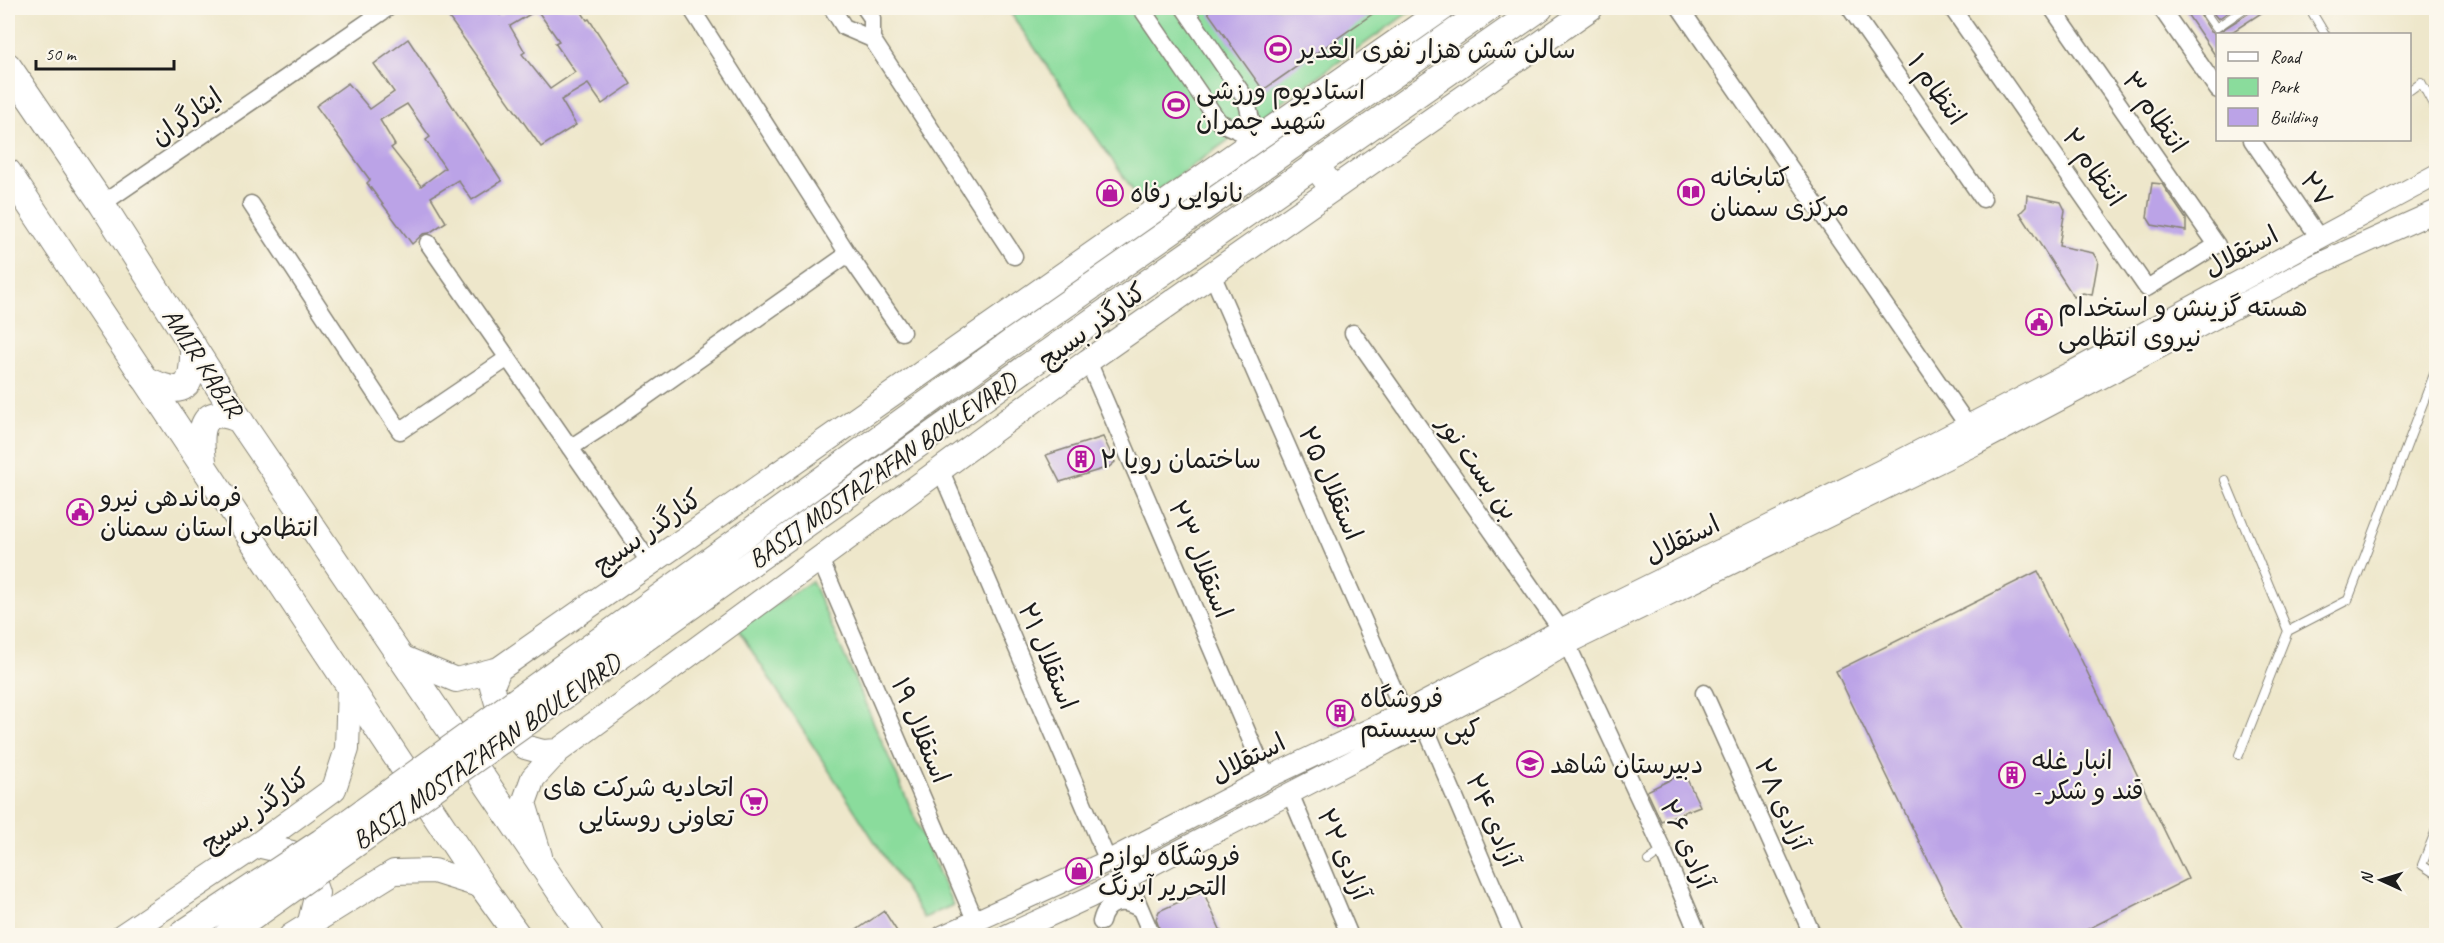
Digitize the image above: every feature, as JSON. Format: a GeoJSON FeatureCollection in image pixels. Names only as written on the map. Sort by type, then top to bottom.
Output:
{"type":"FeatureCollection","features":[{"type":"Feature","properties":{"kind":"main road","name":"کنارگذر بسیج"},"geometry":{"type":"LineString","coordinates":[[401,657],[456,680],[499,669],[1443,8]]}},
{"type":"Feature","properties":{"kind":"main road","name":"BASIJ MOSTAZ'AFAN BOULEVARD"},"geometry":{"type":"LineString","coordinates":[[179,936],[321,842],[1012,342],[1490,8]]}},
{"type":"Feature","properties":{"kind":"main road","name":"BASIJ MOSTAZ'AFAN BOULEVARD"},"geometry":{"type":"LineString","coordinates":[[226,936],[1023,370],[1540,8]]}},
{"type":"Feature","properties":{"kind":"main road","name":"کنارگذر بسیج"},"geometry":{"type":"LineString","coordinates":[[542,861],[524,803],[533,778],[558,751],[1088,361],[1591,8]]}},
{"type":"Feature","properties":{"kind":"main road","name":"AMIR KABIR"},"geometry":{"type":"LineString","coordinates":[[8,66],[102,204],[240,420],[542,861],[590,936]]}},
{"type":"Feature","properties":{"kind":"main road"},"geometry":{"type":"LineString","coordinates":[[1315,164],[1332,188]]}},
{"type":"Feature","properties":{"kind":"main road"},"geometry":{"type":"LineString","coordinates":[[8,172],[482,886],[519,936]]}},
{"type":"Feature","properties":{"kind":"main road"},"geometry":{"type":"LineString","coordinates":[[145,379],[164,388],[174,390],[183,388],[191,376],[192,346]]}},
{"type":"Feature","properties":{"kind":"main road"},"geometry":{"type":"LineString","coordinates":[[204,468],[201,440],[206,420],[219,413],[240,420]]}},
{"type":"Feature","properties":{"kind":"main road"},"geometry":{"type":"LineString","coordinates":[[499,669],[492,686],[503,723],[525,747],[543,752],[558,751]]}},
{"type":"Feature","properties":{"kind":"main road","name":"کنارگذر بسیج"},"geometry":{"type":"LineString","coordinates":[[122,936],[257,845],[334,789],[347,749],[349,685]]}},
{"type":"Feature","properties":{"kind":"main road"},"geometry":{"type":"LineString","coordinates":[[257,845],[292,853],[309,869],[317,893],[300,929]]}},
{"type":"Feature","properties":{"kind":"main road"},"geometry":{"type":"LineString","coordinates":[[300,929],[394,872],[434,871],[482,886]]}},
{"type":"Feature","properties":{"kind":"street","name":"ایثارگران"},"geometry":{"type":"LineString","coordinates":[[102,204],[388,8]]}},
{"type":"Feature","properties":{"kind":"street"},"geometry":{"type":"LineString","coordinates":[[691,8],[848,254],[902,332]]}},
{"type":"Feature","properties":{"kind":"street"},"geometry":{"type":"LineString","coordinates":[[832,8],[844,27],[872,39]]}},
{"type":"Feature","properties":{"kind":"street"},"geometry":{"type":"LineString","coordinates":[[865,8],[872,18],[872,39],[1014,256]]}},
{"type":"Feature","properties":{"kind":"street"},"geometry":{"type":"LineString","coordinates":[[1141,8],[1219,123],[1256,139]]}},
{"type":"Feature","properties":{"kind":"street"},"geometry":{"type":"LineString","coordinates":[[1184,8],[1246,99],[1256,139]]}},
{"type":"Feature","properties":{"kind":"street"},"geometry":{"type":"LineString","coordinates":[[1680,8],[1968,426]]}},
{"type":"Feature","properties":{"kind":"street","name":"انتظام ۱"},"geometry":{"type":"LineString","coordinates":[[1850,8],[1983,200]]}},
{"type":"Feature","properties":{"kind":"street","name":"انتظام ۲"},"geometry":{"type":"LineString","coordinates":[[1952,8],[2147,288],[2217,245]]}},
{"type":"Feature","properties":{"kind":"street","name":"انتظام ۳"},"geometry":{"type":"LineString","coordinates":[[2052,8],[2217,245]]}},
{"type":"Feature","properties":{"kind":"street"},"geometry":{"type":"LineString","coordinates":[[2161,8],[2216,89]]}},
{"type":"Feature","properties":{"kind":"street","name":"۲۷"},"geometry":{"type":"LineString","coordinates":[[2253,141],[2320,239]]}},
{"type":"Feature","properties":{"kind":"street","name":"استقلال"},"geometry":{"type":"LineString","coordinates":[[944,936],[1108,861],[1267,778],[1564,637],[1782,529],[1968,426],[2436,175]]}},
{"type":"Feature","properties":{"kind":"street"},"geometry":{"type":"LineString","coordinates":[[251,204],[400,431],[508,358]]}},
{"type":"Feature","properties":{"kind":"street","name":"استقلال"},"geometry":{"type":"LineString","coordinates":[[1782,529],[1974,445],[2316,265],[2436,210]]}},
{"type":"Feature","properties":{"kind":"street"},"geometry":{"type":"LineString","coordinates":[[428,243],[650,563]]}},
{"type":"Feature","properties":{"kind":"street"},"geometry":{"type":"LineString","coordinates":[[570,448],[848,254]]}},
{"type":"Feature","properties":{"kind":"street","name":"استقلال ۲۵"},"geometry":{"type":"LineString","coordinates":[[1212,274],[1404,713]]}},
{"type":"Feature","properties":{"kind":"street","name":"بن بست نور"},"geometry":{"type":"LineString","coordinates":[[1353,333],[1564,637]]}},
{"type":"Feature","properties":{"kind":"street","name":"استقلال ۲۳"},"geometry":{"type":"LineString","coordinates":[[1088,361],[1267,778]]}},
{"type":"Feature","properties":{"kind":"street","name":"استقلال ۲۱"},"geometry":{"type":"LineString","coordinates":[[941,471],[1108,861]]}},
{"type":"Feature","properties":{"kind":"street","name":"استقلال ۱۹"},"geometry":{"type":"LineString","coordinates":[[820,559],[976,922]]}},
{"type":"Feature","properties":{"kind":"street","name":"استقلال"},"geometry":{"type":"LineString","coordinates":[[1005,936],[1090,897],[1425,724],[1506,689],[1564,637]]}},
{"type":"Feature","properties":{"kind":"street","name":"آزادی ۲۶"},"geometry":{"type":"LineString","coordinates":[[1564,637],[1663,850],[1699,936]]}},
{"type":"Feature","properties":{"kind":"street","name":"آزادی ۲۸"},"geometry":{"type":"LineString","coordinates":[[1704,693],[1813,936]]}},
{"type":"Feature","properties":{"kind":"street","name":"آزادی ۲۴"},"geometry":{"type":"LineString","coordinates":[[1425,724],[1514,936]]}},
{"type":"Feature","properties":{"kind":"street","name":"آزادی ۲۲"},"geometry":{"type":"LineString","coordinates":[[1290,793],[1350,936]]}},
{"type":"Feature","properties":{"kind":"street"},"geometry":{"type":"LineString","coordinates":[[1180,824],[1190,844]]}},
{"type":"Feature","properties":{"kind":"street"},"geometry":{"type":"LineString","coordinates":[[1127,877],[1152,936]]}},
{"type":"Feature","properties":{"kind":"street"},"geometry":{"type":"LineString","coordinates":[[1090,897],[1104,929]]}},
{"type":"Feature","properties":{"kind":"street"},"geometry":{"type":"LineString","coordinates":[[1104,929],[1107,909],[1112,904],[1131,903],[1140,909]]}},
{"type":"Feature","properties":{"kind":"lane"},"geometry":{"type":"LineString","coordinates":[[2202,8],[2216,28],[2245,8]]}},
{"type":"Feature","properties":{"kind":"lane"},"geometry":{"type":"LineString","coordinates":[[2310,9],[2324,33]]}},
{"type":"Feature","properties":{"kind":"lane"},"geometry":{"type":"LineString","coordinates":[[2411,89],[2421,82],[2436,110]]}},
{"type":"Feature","properties":{"kind":"lane"},"geometry":{"type":"LineString","coordinates":[[2239,755],[2288,631],[2348,600],[2436,369]]}},
{"type":"Feature","properties":{"kind":"lane"},"geometry":{"type":"LineString","coordinates":[[2225,480],[2288,631]]}},
{"type":"Feature","properties":{"kind":"lane"},"geometry":{"type":"LineString","coordinates":[[2436,830],[2422,865],[2436,874]]}},
{"type":"Feature","properties":{"kind":"lane"},"geometry":{"type":"LineString","coordinates":[[1648,861],[1663,850]]}},
{"type":"Feature","properties":{"kind":"green space","name":"استادیوم ورزشی شهید چمران"},"geometry":{"type":"Polygon","coordinates":[[[1007,8],[1415,8],[1141,202],[1007,8]]]}},
{"type":"Feature","properties":{"kind":"green space"},"geometry":{"type":"Polygon","coordinates":[[[812,581],[953,905],[924,918],[737,628],[812,581]]]}},
{"type":"Feature","properties":{"kind":"building"},"geometry":{"type":"Polygon","coordinates":[[[442,8],[493,8],[500,15],[511,8],[579,8],[587,20],[589,19],[631,84],[602,104],[588,84],[561,100],[576,125],[541,147],[442,8]],[[537,10],[510,26],[525,52],[522,54],[550,89],[575,72],[555,43],[559,41],[537,10]]]}},
{"type":"Feature","properties":{"kind":"building","name":"سالن شش هزار نفری الغدیر"},"geometry":{"type":"Polygon","coordinates":[[[1205,8],[1381,8],[1263,90],[1205,8]]]}},
{"type":"Feature","properties":{"kind":"building"},"geometry":{"type":"Polygon","coordinates":[[[2183,8],[2196,8],[2211,32],[2216,34],[2216,57],[2183,8]]]}},
{"type":"Feature","properties":{"kind":"building"},"geometry":{"type":"Polygon","coordinates":[[[2209,8],[2234,8],[2218,19],[2209,8]]]}},
{"type":"Feature","properties":{"kind":"building"},"geometry":{"type":"Polygon","coordinates":[[[2251,8],[2269,8],[2231,33],[2218,33],[2249,13],[2251,8]]]}},
{"type":"Feature","properties":{"kind":"building"},"geometry":{"type":"Polygon","coordinates":[[[408,39],[502,181],[472,200],[458,180],[431,197],[446,222],[429,233],[423,234],[412,244],[367,183],[370,180],[316,106],[348,83],[370,109],[394,92],[374,64],[408,39]],[[407,104],[380,120],[395,145],[391,148],[421,186],[445,168],[426,140],[430,137],[407,104]]]}},
{"type":"Feature","properties":{"kind":"building"},"geometry":{"type":"Polygon","coordinates":[[[2152,183],[2162,184],[2186,219],[2186,231],[2152,225],[2147,217],[2152,183]]]}},
{"type":"Feature","properties":{"kind":"building"},"geometry":{"type":"Polygon","coordinates":[[[2027,195],[2061,202],[2065,210],[2059,246],[2093,253],[2098,261],[2092,295],[2083,293],[2074,297],[2020,213],[2026,207],[2027,195]]]}},
{"type":"Feature","properties":{"kind":"building","name":"ساختمان رویا ۲"},"geometry":{"type":"Polygon","coordinates":[[[1103,437],[1115,462],[1109,467],[1060,482],[1046,455],[1103,437]]]}},
{"type":"Feature","properties":{"kind":"building","name":"انبار غله - قند و شکر"},"geometry":{"type":"Polygon","coordinates":[[[2038,571],[2188,879],[2074,936],[1965,936],[1836,671],[2038,571]]]}},
{"type":"Feature","properties":{"kind":"building","name":"فروشگاه کپی سیستم"},"geometry":{"type":"Polygon","coordinates":[[[1345,700],[1353,719],[1336,728],[1328,708],[1345,700]]]}},
{"type":"Feature","properties":{"kind":"building"},"geometry":{"type":"Polygon","coordinates":[[[1684,773],[1700,806],[1661,821],[1647,791],[1684,773]]]}},
{"type":"Feature","properties":{"kind":"building"},"geometry":{"type":"Polygon","coordinates":[[[1203,891],[1223,936],[1162,936],[1156,919],[1159,911],[1203,891]]]}},
{"type":"Feature","properties":{"kind":"building"},"geometry":{"type":"Polygon","coordinates":[[[884,911],[900,936],[848,936],[884,911]]]}},
{"type":"Feature","properties":{"kind":"place","name":"سالن شش هزار نفری الغدیر"},"geometry":{"type":"Point","coordinates":[1278,49]}},
{"type":"Feature","properties":{"kind":"place","name":"استادیوم ورزشی شهید چمران"},"geometry":{"type":"Point","coordinates":[1176,105]}},
{"type":"Feature","properties":{"kind":"place","name":"کتابخانه مرکزی سمنان"},"geometry":{"type":"Point","coordinates":[1691,192]}},
{"type":"Feature","properties":{"kind":"place","name":"نانوایی رفاه"},"geometry":{"type":"Point","coordinates":[1110,193]}},
{"type":"Feature","properties":{"kind":"place","name":"هسته گزینش و استخدام نیروی انتظامی"},"geometry":{"type":"Point","coordinates":[2039,322]}},
{"type":"Feature","properties":{"kind":"place","name":"ساختمان رویا ۲"},"geometry":{"type":"Point","coordinates":[1081,459]}},
{"type":"Feature","properties":{"kind":"place","name":"فرماندهی نیرو انتظامی استان سمنان"},"geometry":{"type":"Point","coordinates":[80,512]}},
{"type":"Feature","properties":{"kind":"place","name":"فروشگاه کپی سیستم"},"geometry":{"type":"Point","coordinates":[1340,713]}},
{"type":"Feature","properties":{"kind":"place","name":"دبیرستان شاهد"},"geometry":{"type":"Point","coordinates":[1530,764]}},
{"type":"Feature","properties":{"kind":"place","name":"انبار غله - قند و شکر"},"geometry":{"type":"Point","coordinates":[2012,775]}},
{"type":"Feature","properties":{"kind":"place","name":"اتحادیه شرکت های تعاونی روستایی"},"geometry":{"type":"Point","coordinates":[754,802]}},
{"type":"Feature","properties":{"kind":"place","name":"فروشگاه لوازم التحریر آبرنگ"},"geometry":{"type":"Point","coordinates":[1079,871]}}]}
